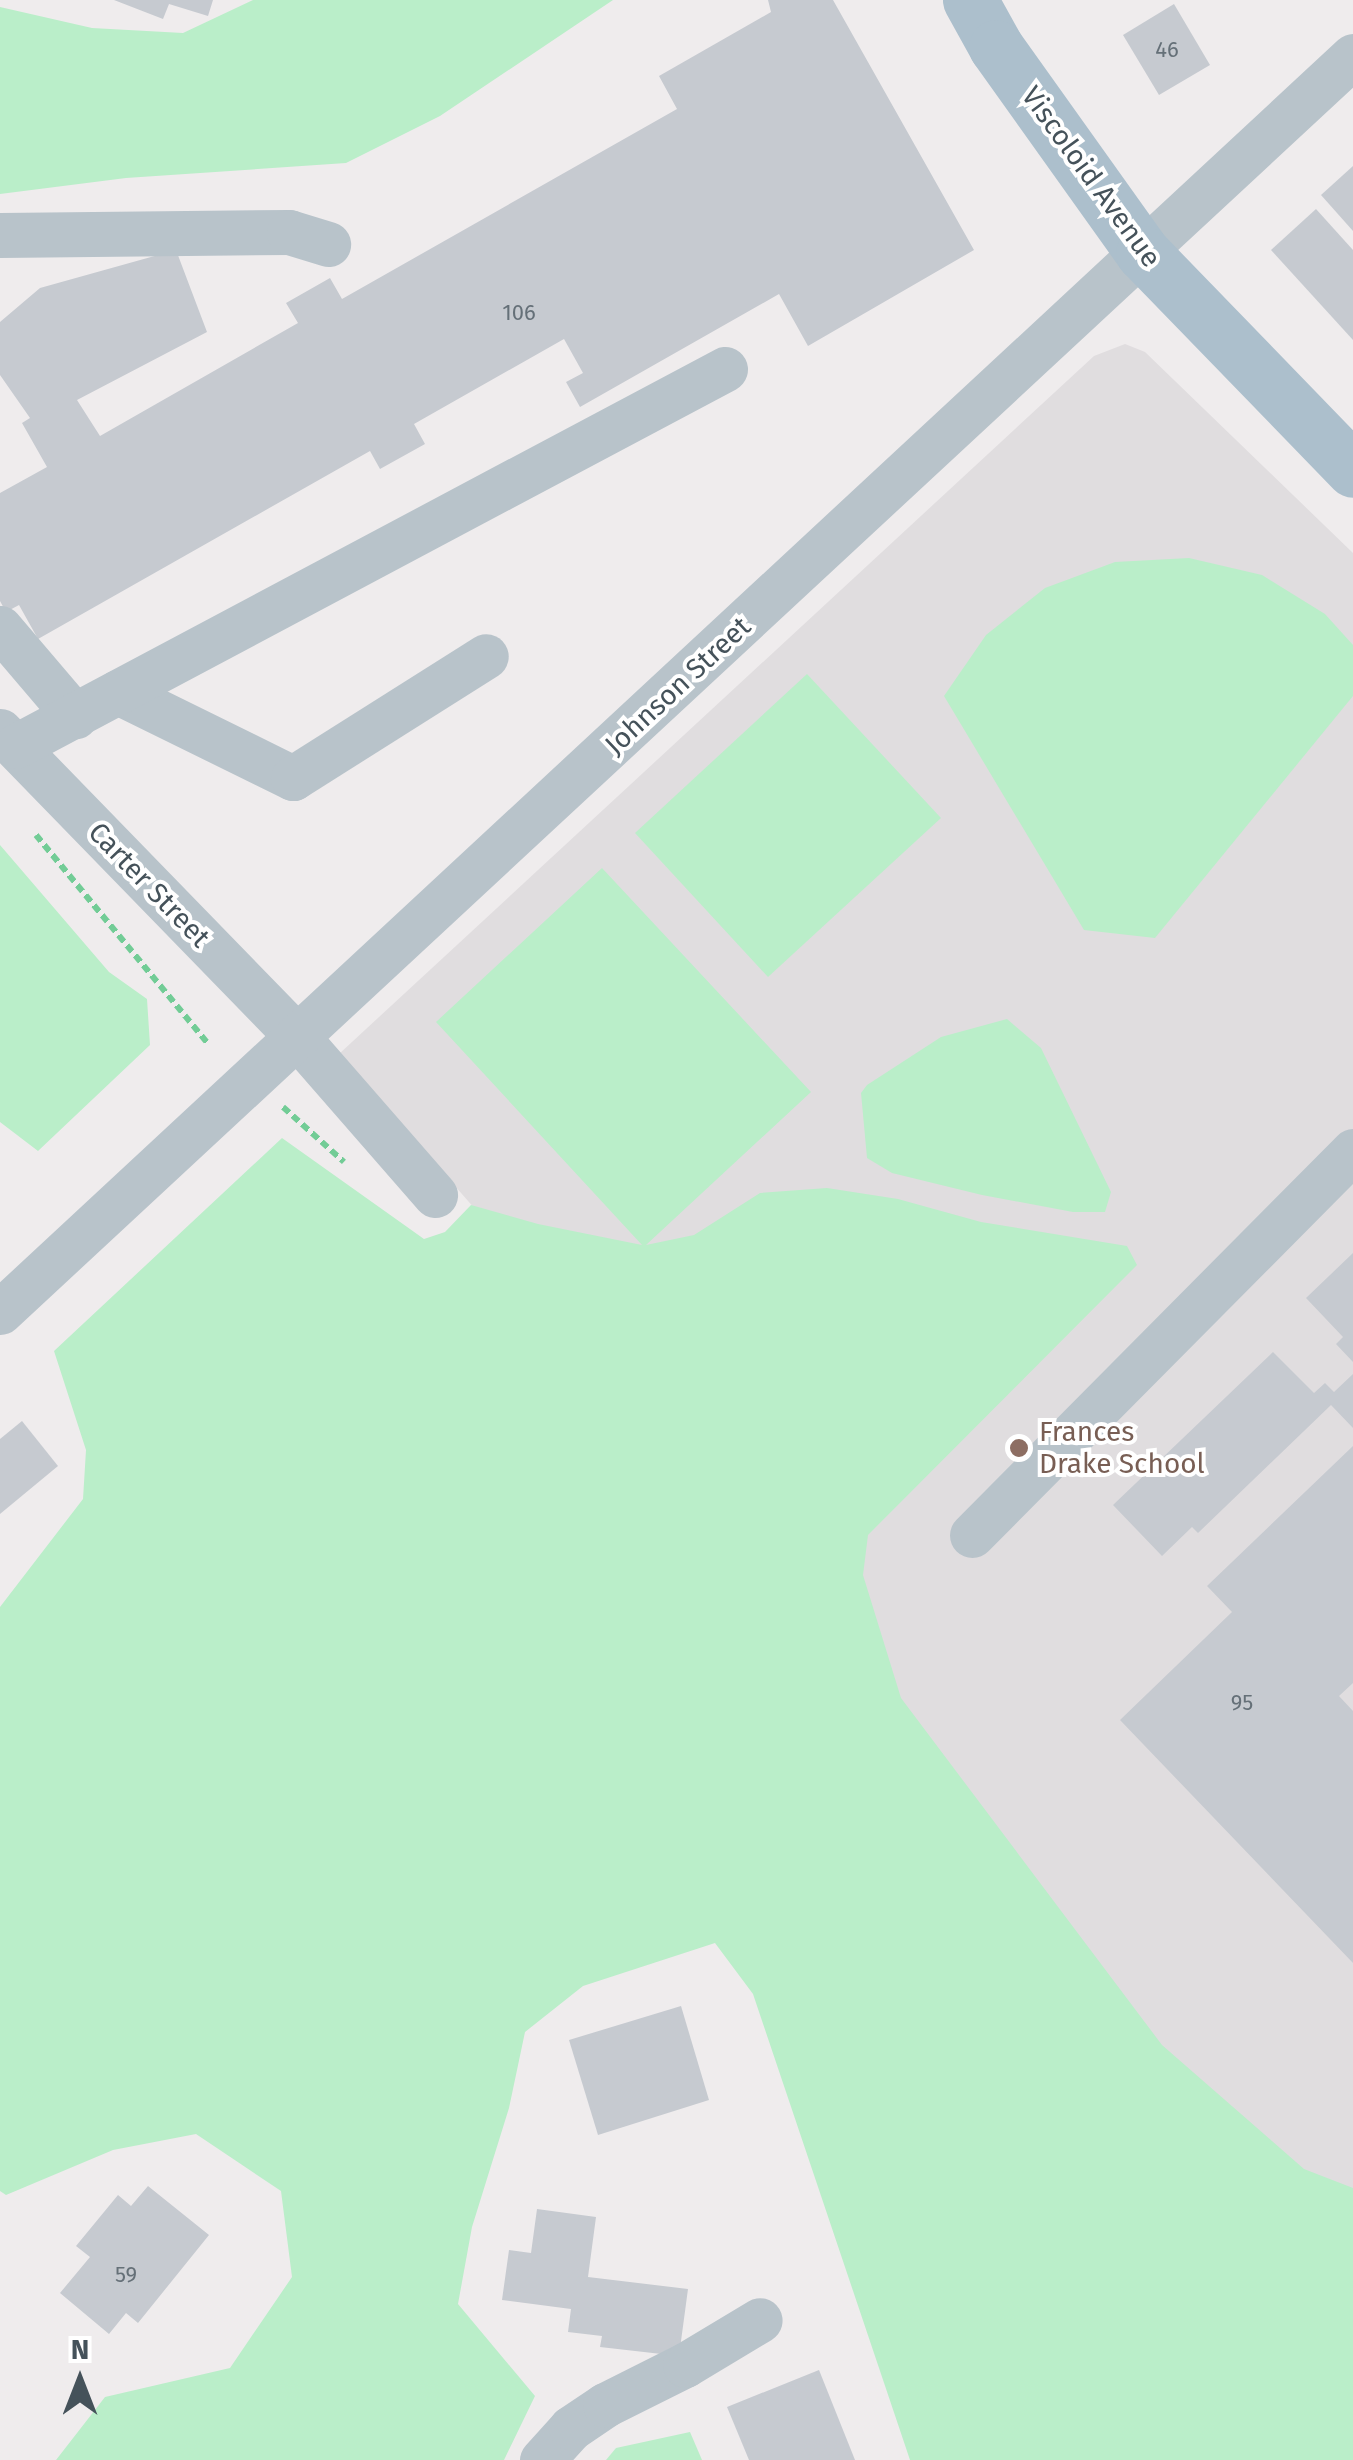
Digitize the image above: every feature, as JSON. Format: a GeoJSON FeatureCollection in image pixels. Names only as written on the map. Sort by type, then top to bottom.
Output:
{"type":"FeatureCollection","features":[{"type":"Feature","properties":{"kind":"main road","name":"Viscoloid Avenue"},"geometry":{"type":"LineString","coordinates":[[970,0],[996,47],[1143,254],[1353,470]]}},
{"type":"Feature","properties":{"kind":"street","name":"Johnson Street"},"geometry":{"type":"LineString","coordinates":[[0,1312],[1353,56]]}},
{"type":"Feature","properties":{"kind":"street"},"geometry":{"type":"LineString","coordinates":[[0,235],[289,232],[328,244]]}},
{"type":"Feature","properties":{"kind":"street"},"geometry":{"type":"LineString","coordinates":[[8,738],[74,716],[725,369]]}},
{"type":"Feature","properties":{"kind":"street"},"geometry":{"type":"LineString","coordinates":[[0,628],[74,716]]}},
{"type":"Feature","properties":{"kind":"street"},"geometry":{"type":"LineString","coordinates":[[118,692],[293,778],[486,656]]}},
{"type":"Feature","properties":{"kind":"street","name":"Carter Street"},"geometry":{"type":"LineString","coordinates":[[8,738],[298,1039],[435,1195]]}},
{"type":"Feature","properties":{"kind":"street"},"geometry":{"type":"LineString","coordinates":[[972,1535],[1353,1151]]}},
{"type":"Feature","properties":{"kind":"street"},"geometry":{"type":"LineString","coordinates":[[542,2460],[571,2428],[605,2405],[685,2366],[760,2320]]}},
{"type":"Feature","properties":{"kind":"path"},"geometry":{"type":"LineString","coordinates":[[24,822],[208,1045]]}},
{"type":"Feature","properties":{"kind":"shaded area","name":"Frances Drake School"},"geometry":{"type":"Polygon","coordinates":[[[1125,344],[1145,352],[1353,553],[1353,2407],[1015,2460],[898,1691],[339,1054],[1094,356],[1125,344]]]}},
{"type":"Feature","properties":{"kind":"green space"},"geometry":{"type":"Polygon","coordinates":[[[253,0],[613,0],[440,116],[346,163],[126,178],[0,194],[0,7],[92,28],[183,33],[253,0]]]}},
{"type":"Feature","properties":{"kind":"green space"},"geometry":{"type":"Polygon","coordinates":[[[1189,558],[1262,575],[1325,614],[1353,645],[1353,696],[1155,938],[1084,930],[944,696],[986,635],[1045,588],[1115,562],[1189,558]]]}},
{"type":"Feature","properties":{"kind":"green space"},"geometry":{"type":"Polygon","coordinates":[[[807,674],[941,818],[768,977],[635,833],[807,674]]]}},
{"type":"Feature","properties":{"kind":"green space"},"geometry":{"type":"Polygon","coordinates":[[[0,845],[109,972],[147,999],[150,1045],[38,1151],[0,1122],[0,845]]]}},
{"type":"Feature","properties":{"kind":"green space"},"geometry":{"type":"Polygon","coordinates":[[[602,868],[811,1092],[646,1245],[694,1235],[760,1193],[827,1188],[898,1199],[981,1222],[1127,1246],[1137,1265],[868,1535],[863,1575],[901,1698],[1162,2045],[1304,2169],[1353,2188],[1353,2460],[910,2460],[753,1994],[715,1943],[583,1986],[525,2032],[509,2108],[472,2227],[458,2304],[535,2396],[504,2460],[56,2460],[105,2397],[230,2368],[292,2277],[281,2191],[196,2134],[113,2150],[6,2195],[0,2191],[0,1607],[83,1499],[86,1450],[54,1351],[282,1138],[424,1239],[445,1232],[471,1205],[538,1224],[642,1245],[436,1022],[602,868]]]}},
{"type":"Feature","properties":{"kind":"green space"},"geometry":{"type":"Polygon","coordinates":[[[1007,1019],[1041,1048],[1111,1192],[1105,1212],[1073,1212],[982,1195],[892,1173],[867,1158],[861,1093],[867,1085],[941,1037],[1007,1019]]]}},
{"type":"Feature","properties":{"kind":"green space"},"geometry":{"type":"Polygon","coordinates":[[[690,2432],[702,2460],[606,2460],[616,2448],[690,2432]]]}},
{"type":"Feature","properties":{"kind":"building"},"geometry":{"type":"Polygon","coordinates":[[[114,0],[213,0],[208,16],[169,4],[163,19],[114,0]]]}},
{"type":"Feature","properties":{"kind":"building"},"geometry":{"type":"Polygon","coordinates":[[[768,0],[833,0],[974,250],[808,346],[779,294],[580,407],[566,382],[583,373],[564,339],[414,424],[425,444],[380,469],[370,451],[38,639],[19,605],[6,612],[0,601],[0,493],[47,467],[22,423],[30,418],[0,375],[0,322],[40,288],[176,250],[207,332],[77,400],[100,436],[298,323],[286,303],[330,278],[342,299],[677,109],[659,76],[771,12],[768,0]]]}},
{"type":"Feature","properties":{"kind":"building"},"geometry":{"type":"Polygon","coordinates":[[[1174,4],[1210,65],[1159,95],[1123,35],[1174,4]]]}},
{"type":"Feature","properties":{"kind":"building"},"geometry":{"type":"Polygon","coordinates":[[[1353,166],[1353,231],[1321,195],[1353,166]]]}},
{"type":"Feature","properties":{"kind":"building"},"geometry":{"type":"Polygon","coordinates":[[[1316,209],[1353,250],[1353,340],[1271,250],[1316,209]]]}},
{"type":"Feature","properties":{"kind":"building"},"geometry":{"type":"Polygon","coordinates":[[[1353,1253],[1353,1362],[1336,1344],[1343,1337],[1306,1298],[1353,1253]]]}},
{"type":"Feature","properties":{"kind":"building"},"geometry":{"type":"Polygon","coordinates":[[[1273,1352],[1314,1393],[1325,1383],[1334,1392],[1353,1374],[1353,1428],[1331,1405],[1198,1533],[1192,1527],[1162,1556],[1113,1505],[1273,1352]]]}},
{"type":"Feature","properties":{"kind":"building"},"geometry":{"type":"Polygon","coordinates":[[[22,1421],[58,1466],[0,1514],[0,1439],[22,1421]]]}},
{"type":"Feature","properties":{"kind":"building"},"geometry":{"type":"Polygon","coordinates":[[[1353,1446],[1353,1683],[1339,1696],[1353,1711],[1353,1963],[1120,1720],[1232,1612],[1207,1586],[1353,1446]]]}},
{"type":"Feature","properties":{"kind":"building"},"geometry":{"type":"Polygon","coordinates":[[[681,2006],[709,2100],[598,2135],[569,2040],[681,2006]]]}},
{"type":"Feature","properties":{"kind":"building"},"geometry":{"type":"Polygon","coordinates":[[[148,2186],[209,2235],[138,2323],[126,2313],[109,2334],[60,2293],[90,2257],[76,2246],[118,2195],[131,2206],[148,2186]]]}},
{"type":"Feature","properties":{"kind":"building"},"geometry":{"type":"Polygon","coordinates":[[[537,2209],[596,2217],[588,2277],[688,2289],[679,2356],[600,2347],[602,2336],[568,2332],[571,2309],[502,2300],[509,2250],[531,2253],[537,2209]]]}},
{"type":"Feature","properties":{"kind":"building"},"geometry":{"type":"Polygon","coordinates":[[[819,2370],[855,2460],[749,2460],[727,2407],[819,2370]]]}},
{"type":"Feature","properties":{"kind":"place","name":"Frances Drake School"},"geometry":{"type":"Point","coordinates":[1019,1448]}}]}
